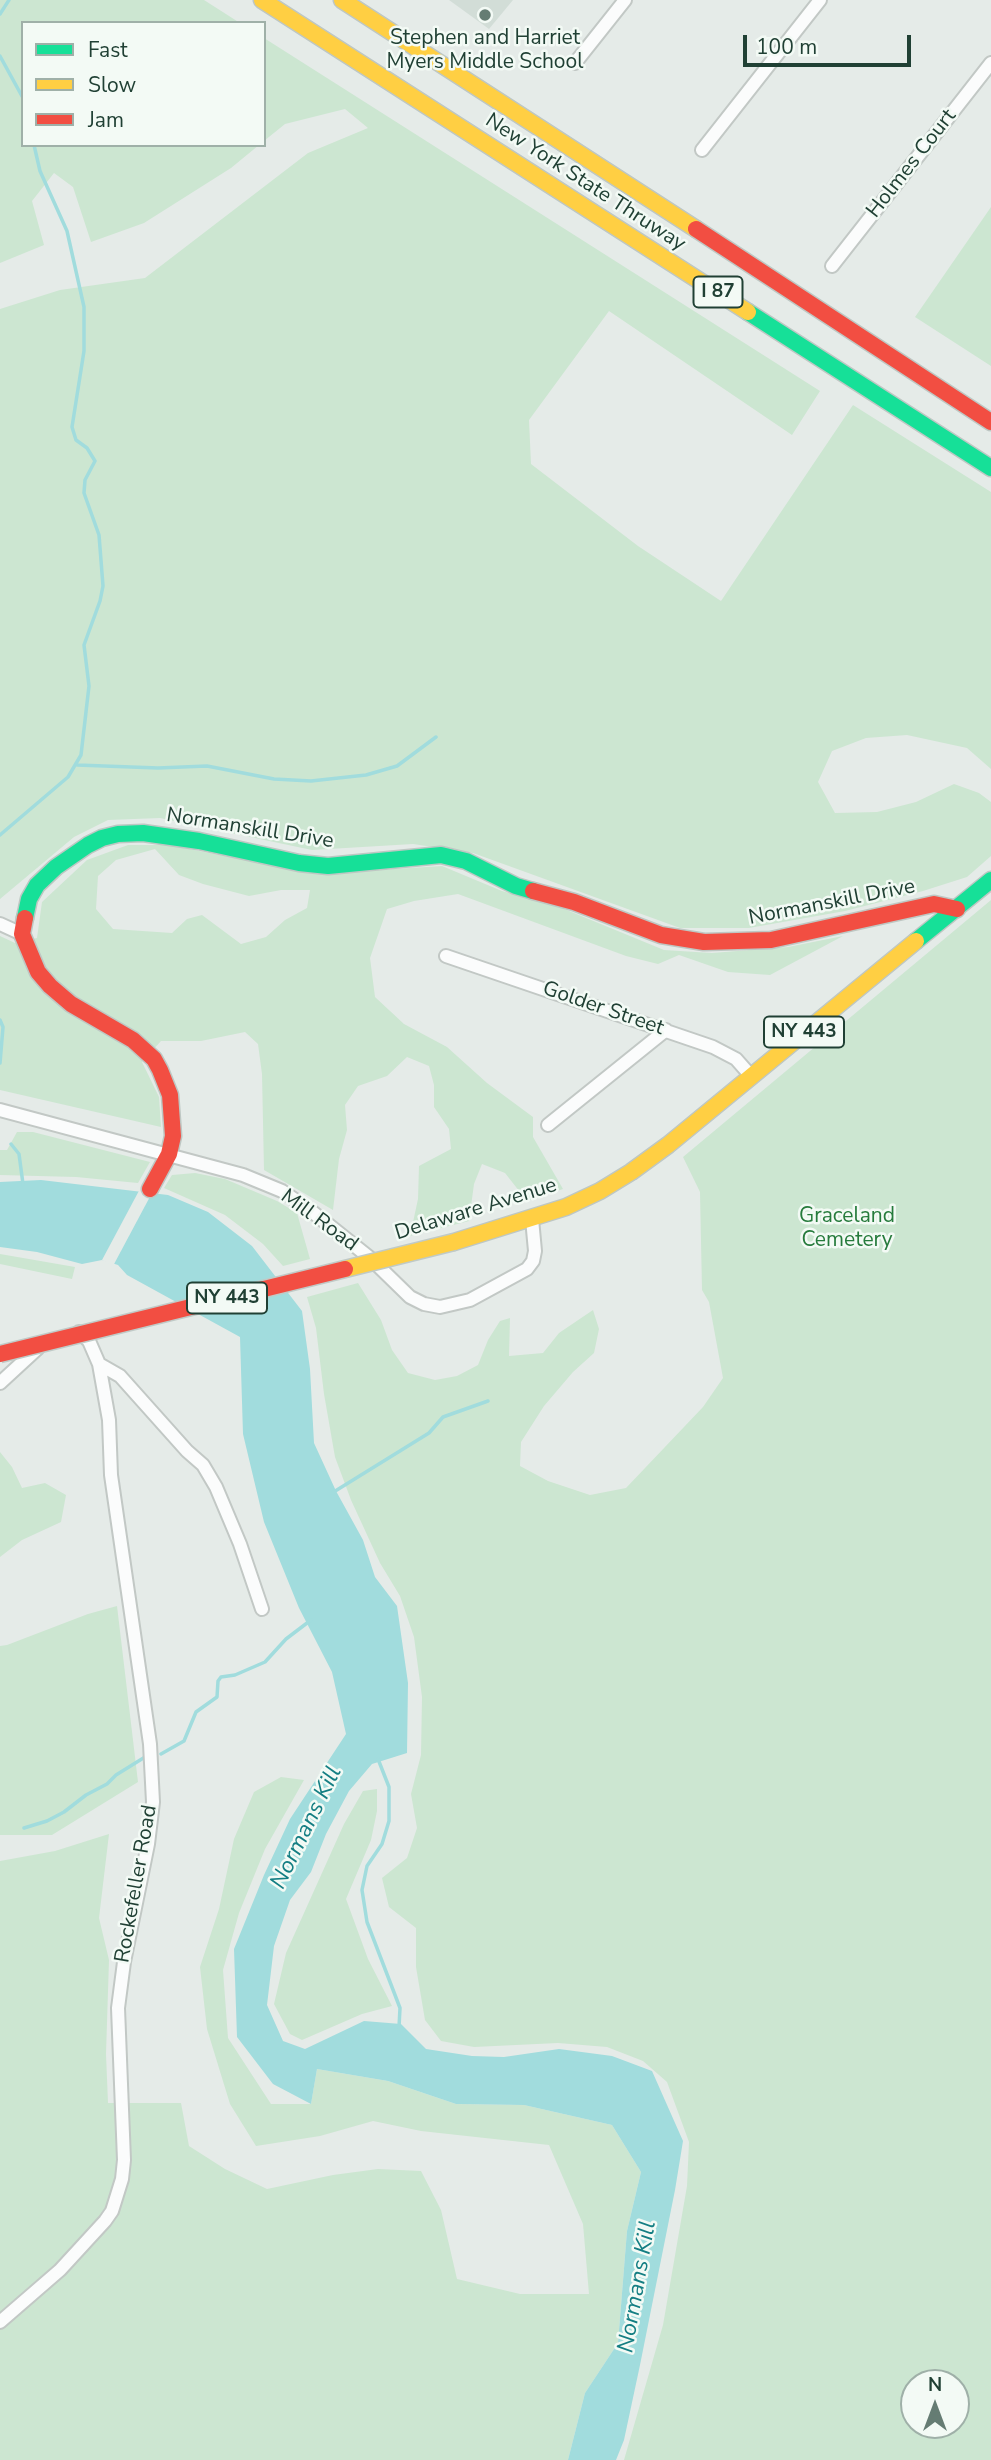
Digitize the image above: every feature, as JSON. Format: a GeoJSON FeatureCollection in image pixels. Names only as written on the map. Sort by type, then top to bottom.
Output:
{"type":"FeatureCollection","features":[{"type":"Feature","properties":{"kind":"main road","name":"New York State Thruway"},"geometry":{"type":"LineString","coordinates":[[262,0],[991,468]]}},
{"type":"Feature","properties":{"kind":"main road","name":"New York State Thruway"},"geometry":{"type":"LineString","coordinates":[[342,0],[469,80],[991,422]]}},
{"type":"Feature","properties":{"kind":"main road","name":"Normanskill Drive"},"geometry":{"type":"LineString","coordinates":[[22,934],[29,899],[37,885],[56,867],[102,838],[130,833],[199,841],[299,863],[328,866],[441,855],[466,861],[531,891],[574,902],[661,935],[704,942],[771,940],[934,904],[957,909]]}},
{"type":"Feature","properties":{"kind":"main road","name":"Delaware Avenue"},"geometry":{"type":"LineString","coordinates":[[0,1354],[454,1241],[533,1219],[583,1199],[631,1172],[668,1145],[991,880]]}},
{"type":"Feature","properties":{"kind":"main road"},"geometry":{"type":"LineString","coordinates":[[22,934],[38,972],[50,986],[71,1004],[133,1040],[154,1059],[165,1080],[173,1113],[173,1136],[169,1154],[150,1189]]}},
{"type":"Feature","properties":{"kind":"street"},"geometry":{"type":"LineString","coordinates":[[575,63],[625,0]]}},
{"type":"Feature","properties":{"kind":"street"},"geometry":{"type":"LineString","coordinates":[[702,149],[820,0]]}},
{"type":"Feature","properties":{"kind":"street","name":"Holmes Court"},"geometry":{"type":"LineString","coordinates":[[832,266],[991,63]]}},
{"type":"Feature","properties":{"kind":"street"},"geometry":{"type":"LineString","coordinates":[[0,924],[22,934]]}},
{"type":"Feature","properties":{"kind":"street","name":"Golder Street"},"geometry":{"type":"LineString","coordinates":[[446,956],[725,1052],[736,1059],[751,1076]]}},
{"type":"Feature","properties":{"kind":"street"},"geometry":{"type":"LineString","coordinates":[[548,1125],[666,1030]]}},
{"type":"Feature","properties":{"kind":"street","name":"Mill Road"},"geometry":{"type":"LineString","coordinates":[[0,1110],[243,1175],[282,1191],[370,1258],[410,1297],[424,1304],[440,1307],[470,1300],[527,1269],[533,1261],[535,1251],[533,1219]]}},
{"type":"Feature","properties":{"kind":"street","name":"Rockefeller Road"},"geometry":{"type":"LineString","coordinates":[[0,1383],[53,1336],[72,1330],[82,1333],[89,1341],[99,1363],[109,1420],[111,1475],[150,1744],[153,1802],[148,1844],[124,1962],[118,2008],[124,2160],[122,2179],[105,2221],[60,2270],[0,2322]]}},
{"type":"Feature","properties":{"kind":"street"},"geometry":{"type":"LineString","coordinates":[[99,1363],[121,1376],[187,1451],[203,1465],[216,1487],[240,1544],[262,1609]]}},
{"type":"Feature","properties":{"kind":"shaded area","name":"Stephen and Harriet Myers Middle School"},"geometry":{"type":"Polygon","coordinates":[[[449,0],[513,0],[489,29],[449,0]]]}},
{"type":"Feature","properties":{"kind":"green space"},"geometry":{"type":"Polygon","coordinates":[[[0,0],[204,0],[237,21],[21,21],[21,147],[257,147],[231,168],[144,223],[91,242],[73,187],[54,173],[32,201],[44,245],[0,263],[0,0]]]}},
{"type":"Feature","properties":{"kind":"green space"},"geometry":{"type":"Polygon","coordinates":[[[266,39],[820,391],[792,435],[609,311],[529,420],[531,464],[638,546],[721,601],[853,405],[991,492],[991,769],[967,748],[907,735],[866,738],[832,751],[818,782],[835,813],[877,812],[916,802],[954,784],[979,793],[991,802],[991,856],[967,877],[845,911],[749,928],[680,928],[473,853],[413,844],[312,850],[160,818],[108,820],[74,837],[0,899],[0,309],[60,290],[145,278],[308,153],[368,128],[345,109],[285,124],[266,139],[266,39]]]}},
{"type":"Feature","properties":{"kind":"green space"},"geometry":{"type":"Polygon","coordinates":[[[991,207],[991,366],[915,317],[991,207]]]}},
{"type":"Feature","properties":{"kind":"green space"},"geometry":{"type":"Polygon","coordinates":[[[128,845],[169,845],[315,874],[442,866],[502,891],[557,906],[664,950],[712,953],[788,947],[843,936],[770,975],[728,972],[679,955],[658,964],[626,956],[458,894],[414,901],[387,909],[370,958],[375,997],[404,1024],[447,1047],[487,1083],[533,1117],[533,1137],[563,1189],[527,1201],[505,1173],[482,1164],[474,1184],[469,1221],[410,1236],[418,1199],[419,1166],[451,1149],[449,1129],[434,1107],[434,1085],[429,1066],[407,1057],[387,1076],[358,1086],[345,1105],[347,1130],[339,1159],[333,1210],[264,1170],[262,1074],[258,1044],[245,1032],[201,1041],[161,1041],[142,1062],[159,1097],[161,1127],[0,1090],[0,936],[15,943],[37,938],[42,902],[87,860],[128,845]],[[155,849],[116,860],[98,876],[96,909],[113,929],[172,933],[187,919],[202,915],[241,944],[266,937],[285,920],[307,908],[310,890],[281,890],[249,896],[179,875],[155,849]]]}},
{"type":"Feature","properties":{"kind":"green space","name":"Graceland Cemetery"},"geometry":{"type":"Polygon","coordinates":[[[991,900],[991,2460],[624,2460],[663,2325],[687,2186],[689,2142],[667,2082],[643,2061],[607,2047],[558,2043],[474,2047],[441,2041],[425,2020],[416,1967],[416,1928],[389,1907],[382,1878],[407,1858],[417,1828],[411,1794],[421,1755],[422,1697],[414,1637],[400,1596],[380,1563],[335,1457],[316,1328],[307,1297],[358,1283],[381,1320],[392,1350],[408,1373],[435,1380],[457,1376],[478,1365],[488,1340],[500,1321],[510,1318],[509,1356],[543,1353],[559,1333],[593,1310],[599,1329],[594,1353],[573,1372],[544,1406],[521,1442],[520,1466],[548,1481],[590,1495],[626,1488],[703,1407],[723,1378],[709,1302],[702,1290],[700,1192],[683,1157],[991,900]]]}},
{"type":"Feature","properties":{"kind":"green space"},"geometry":{"type":"Polygon","coordinates":[[[17,1132],[33,1132],[150,1162],[138,1183],[76,1177],[0,1175],[0,1150],[7,1150],[17,1132]]]}},
{"type":"Feature","properties":{"kind":"green space"},"geometry":{"type":"Polygon","coordinates":[[[195,1173],[225,1179],[277,1201],[297,1213],[310,1259],[283,1266],[263,1244],[225,1215],[164,1188],[172,1175],[195,1173]]]}},
{"type":"Feature","properties":{"kind":"green space"},"geometry":{"type":"Polygon","coordinates":[[[0,1254],[75,1267],[72,1279],[0,1264],[0,1254]]]}},
{"type":"Feature","properties":{"kind":"green space"},"geometry":{"type":"Polygon","coordinates":[[[0,1452],[12,1467],[22,1488],[45,1483],[66,1495],[61,1522],[22,1540],[0,1557],[0,1452]]]}},
{"type":"Feature","properties":{"kind":"green space"},"geometry":{"type":"Polygon","coordinates":[[[117,1606],[138,1782],[52,1835],[0,1835],[0,1646],[117,1606]]]}},
{"type":"Feature","properties":{"kind":"green space"},"geometry":{"type":"Polygon","coordinates":[[[281,1777],[304,1780],[265,1849],[239,1913],[223,1970],[228,2038],[271,2104],[311,2104],[317,2069],[388,2081],[456,2104],[524,2105],[612,2125],[641,2172],[627,2231],[618,2343],[585,2393],[568,2460],[0,2460],[0,1861],[55,1851],[109,1834],[99,1918],[109,1960],[106,2054],[108,2103],[181,2103],[189,2146],[225,2169],[267,2189],[378,2169],[421,2171],[441,2210],[457,2279],[520,2294],[589,2294],[583,2224],[549,2145],[421,2131],[373,2121],[320,2136],[256,2146],[230,2104],[207,2029],[200,1967],[219,1909],[234,1839],[254,1792],[281,1777]]]}},
{"type":"Feature","properties":{"kind":"green space"},"geometry":{"type":"Polygon","coordinates":[[[377,1789],[377,1811],[371,1840],[346,1899],[368,1959],[392,2006],[362,2014],[302,2040],[290,2034],[274,2004],[286,1953],[344,1824],[363,1791],[377,1789]]]}},
{"type":"Feature","properties":{"kind":"water","name":"Normans Kill"},"geometry":{"type":"Polygon","coordinates":[[[41,1180],[168,1195],[208,1212],[252,1246],[302,1311],[310,1369],[314,1443],[363,1540],[375,1577],[397,1606],[408,1683],[407,1753],[372,1764],[349,1791],[326,1834],[311,1872],[290,1900],[274,1946],[267,2005],[283,2041],[305,2049],[364,2021],[401,2024],[426,2049],[472,2056],[504,2057],[559,2049],[612,2056],[652,2071],[683,2141],[640,2365],[624,2440],[616,2460],[568,2460],[585,2393],[618,2343],[627,2231],[641,2172],[612,2125],[524,2105],[456,2104],[388,2081],[317,2069],[311,2104],[273,2084],[237,2037],[234,1949],[290,1819],[346,1734],[332,1672],[299,1608],[264,1522],[243,1434],[240,1337],[127,1275],[118,1265],[102,1260],[82,1264],[37,1252],[0,1247],[0,1182],[41,1180]]]}},
{"type":"Feature","properties":{"kind":"pier"},"geometry":{"type":"Polygon","coordinates":[[[141,1187],[153,1191],[113,1266],[102,1260],[141,1187]]]}},
{"type":"Feature","properties":{"kind":"waterway"},"geometry":{"type":"LineString","coordinates":[[0,14],[9,0]]}},
{"type":"Feature","properties":{"kind":"waterway"},"geometry":{"type":"LineString","coordinates":[[0,56],[21,94]]}},
{"type":"Feature","properties":{"kind":"waterway"},"geometry":{"type":"LineString","coordinates":[[0,835],[68,777],[81,755],[89,686],[84,645],[103,586],[99,535],[84,493],[85,480],[95,461],[87,448],[76,440],[72,427],[84,351],[84,307],[67,231],[40,171],[34,147]]}},
{"type":"Feature","properties":{"kind":"waterway"},"geometry":{"type":"LineString","coordinates":[[77,765],[158,768],[207,766],[274,779],[311,781],[366,775],[397,766],[436,737]]}},
{"type":"Feature","properties":{"kind":"waterway"},"geometry":{"type":"LineString","coordinates":[[0,1020],[3,1027],[0,1063]]}},
{"type":"Feature","properties":{"kind":"waterway"},"geometry":{"type":"LineString","coordinates":[[11,1144],[19,1154],[23,1184]]}},
{"type":"Feature","properties":{"kind":"waterway"},"geometry":{"type":"LineString","coordinates":[[332,1493],[429,1433],[443,1417],[488,1401]]}},
{"type":"Feature","properties":{"kind":"waterway"},"geometry":{"type":"LineString","coordinates":[[161,1754],[184,1741],[196,1712],[217,1697],[218,1681],[221,1677],[235,1675],[265,1662],[286,1639],[311,1620]]}},
{"type":"Feature","properties":{"kind":"waterway"},"geometry":{"type":"LineString","coordinates":[[24,1828],[64,1812],[145,1757]]}},
{"type":"Feature","properties":{"kind":"waterway"},"geometry":{"type":"LineString","coordinates":[[378,1759],[389,1787],[389,1821],[382,1844],[367,1866],[362,1890],[367,1922],[400,2008],[399,2027]]}},
{"type":"Feature","properties":{"kind":"traffic: fast"},"geometry":{"type":"LineString","coordinates":[[748,312],[991,468]]}},
{"type":"Feature","properties":{"kind":"traffic: fast"},"geometry":{"type":"LineString","coordinates":[[25,918],[29,899],[37,885],[56,867],[88,845],[118,834],[143,833],[199,841],[299,863],[328,866],[441,855],[466,861],[516,886],[533,891]]}},
{"type":"Feature","properties":{"kind":"traffic: fast"},"geometry":{"type":"LineString","coordinates":[[916,941],[991,880]]}},
{"type":"Feature","properties":{"kind":"traffic: slow"},"geometry":{"type":"LineString","coordinates":[[262,0],[748,312]]}},
{"type":"Feature","properties":{"kind":"traffic: slow"},"geometry":{"type":"LineString","coordinates":[[342,0],[696,229]]}},
{"type":"Feature","properties":{"kind":"traffic: slow"},"geometry":{"type":"LineString","coordinates":[[454,1242],[566,1207],[631,1172],[668,1145],[916,941]]}},
{"type":"Feature","properties":{"kind":"traffic: slow"},"geometry":{"type":"LineString","coordinates":[[345,1269],[454,1242]]}},
{"type":"Feature","properties":{"kind":"traffic: jam"},"geometry":{"type":"LineString","coordinates":[[696,229],[991,422]]}},
{"type":"Feature","properties":{"kind":"traffic: jam"},"geometry":{"type":"LineString","coordinates":[[533,891],[574,902],[661,935],[704,942],[771,940],[934,904],[957,909]]}},
{"type":"Feature","properties":{"kind":"traffic: jam"},"geometry":{"type":"LineString","coordinates":[[25,918],[22,934],[38,972],[50,986],[71,1004],[133,1040],[154,1059],[160,1070],[170,1095],[173,1136],[169,1154],[150,1189]]}},
{"type":"Feature","properties":{"kind":"traffic: jam"},"geometry":{"type":"LineString","coordinates":[[0,1354],[345,1269]]}},
{"type":"Feature","properties":{"kind":"place","name":"Stephen and Harriet Myers Middle School"},"geometry":{"type":"Point","coordinates":[485,15]}}]}
